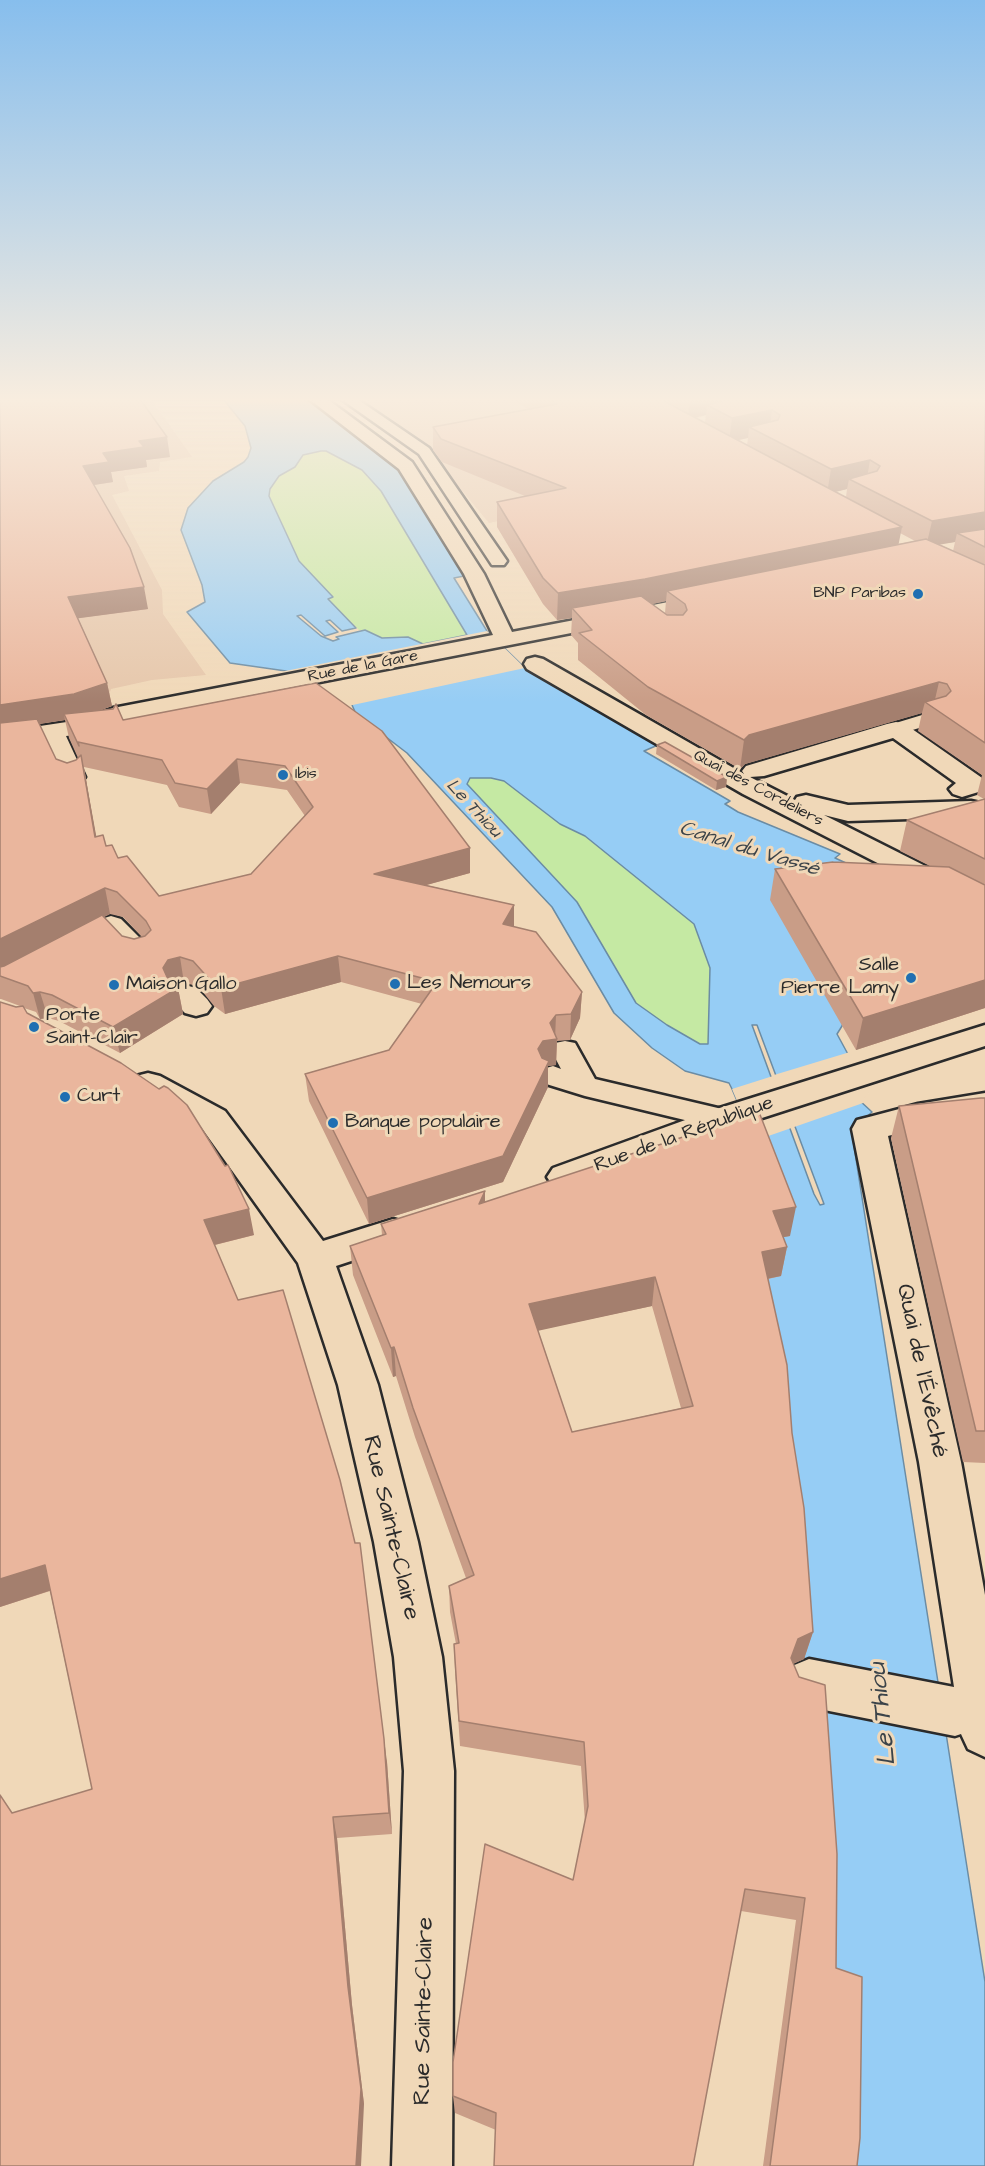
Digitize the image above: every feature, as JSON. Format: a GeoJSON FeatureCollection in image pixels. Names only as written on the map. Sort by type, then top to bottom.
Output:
{"type":"FeatureCollection","features":[{"type":"Feature","properties":{"kind":"street"},"geometry":{"type":"LineString","coordinates":[[427,500],[474,574],[503,642],[650,620],[733,595]]}},
{"type":"Feature","properties":{"kind":"street","name":"Rue de la Gare"},"geometry":{"type":"LineString","coordinates":[[0,739],[85,726],[178,718],[292,689],[503,642]]}},
{"type":"Feature","properties":{"kind":"street","name":"Quai des Cordeliers"},"geometry":{"type":"LineString","coordinates":[[535,664],[754,780],[872,850],[985,907]]}},
{"type":"Feature","properties":{"kind":"street"},"geometry":{"type":"LineString","coordinates":[[896,729],[976,785],[975,806],[848,813],[754,780],[896,729]]}},
{"type":"Feature","properties":{"kind":"street"},"geometry":{"type":"LineString","coordinates":[[52,731],[72,777]]}},
{"type":"Feature","properties":{"kind":"street"},"geometry":{"type":"LineString","coordinates":[[848,813],[872,850]]}},
{"type":"Feature","properties":{"kind":"street"},"geometry":{"type":"LineString","coordinates":[[0,983],[111,924],[139,954]]}},
{"type":"Feature","properties":{"kind":"street","name":"Rue de la République"},"geometry":{"type":"LineString","coordinates":[[537,1187],[732,1116],[867,1071],[984,1039]]}},
{"type":"Feature","properties":{"kind":"street","name":"Rue Sainte-Claire"},"geometry":{"type":"LineString","coordinates":[[118,1067],[213,1119],[315,1258],[358,1385],[396,1542],[418,1657],[429,1771],[422,2166]]}},
{"type":"Feature","properties":{"kind":"street","name":"Quai de l'Évêché"},"geometry":{"type":"LineString","coordinates":[[970,1722],[940,1462],[869,1129],[918,1116],[985,1105]]}},
{"type":"Feature","properties":{"kind":"street"},"geometry":{"type":"LineString","coordinates":[[315,1258],[426,1222]]}},
{"type":"Feature","properties":{"kind":"street"},"geometry":{"type":"LineString","coordinates":[[809,1683],[970,1722]]}},
{"type":"Feature","properties":{"kind":"lane"},"geometry":{"type":"LineString","coordinates":[[457,500],[498,561]]}},
{"type":"Feature","properties":{"kind":"lane"},"geometry":{"type":"LineString","coordinates":[[896,729],[932,718]]}},
{"type":"Feature","properties":{"kind":"lane"},"geometry":{"type":"LineString","coordinates":[[559,1063],[585,1086],[732,1116]]}},
{"type":"Feature","properties":{"kind":"shaded area"},"geometry":{"type":"Polygon","coordinates":[[[1,500],[115,500],[162,590],[163,614],[206,675],[152,680],[111,689],[108,698],[3,719],[1,500]]]}},
{"type":"Feature","properties":{"kind":"shaded area"},"geometry":{"type":"Polygon","coordinates":[[[470,500],[604,500],[489,523],[470,500]]]}},
{"type":"Feature","properties":{"kind":"green space"},"geometry":{"type":"Polygon","coordinates":[[[271,500],[386,500],[468,635],[423,644],[408,637],[382,638],[365,630],[359,630],[327,598],[332,597],[299,561],[271,500]]]}},
{"type":"Feature","properties":{"kind":"green space"},"geometry":{"type":"Polygon","coordinates":[[[470,778],[491,778],[504,781],[560,824],[585,836],[694,924],[710,968],[708,1044],[700,1044],[667,1025],[636,1003],[577,902],[467,784],[470,778]]]}},
{"type":"Feature","properties":{"kind":"water"},"geometry":{"type":"Polygon","coordinates":[[[195,500],[271,500],[299,561],[333,597],[328,599],[356,628],[342,631],[330,620],[326,621],[338,632],[325,636],[301,615],[297,616],[321,636],[333,641],[339,639],[336,637],[365,630],[382,638],[408,637],[423,644],[467,635],[386,500],[421,500],[469,575],[454,578],[487,631],[525,668],[658,745],[644,751],[730,801],[725,804],[738,812],[840,854],[835,858],[892,884],[842,1026],[837,1034],[868,1091],[859,1100],[872,1112],[860,1123],[853,1140],[985,1982],[985,2166],[846,2166],[826,1988],[796,1535],[766,1328],[754,1141],[732,1089],[729,1083],[685,1071],[652,1048],[614,1013],[552,907],[407,753],[356,714],[352,705],[321,684],[286,671],[230,663],[187,612],[205,602],[202,585],[181,530],[188,508],[195,500]],[[470,778],[467,784],[577,902],[636,1003],[667,1025],[700,1044],[708,1044],[710,968],[694,924],[585,836],[560,824],[504,781],[491,778],[470,778]],[[752,1025],[814,1194],[820,1205],[824,1204],[757,1025],[752,1025]]]}},
{"type":"Feature","properties":{"kind":"pier"},"geometry":{"type":"Polygon","coordinates":[[[487,631],[525,668],[348,706],[320,686],[285,674],[275,673],[487,631]]]}},
{"type":"Feature","properties":{"kind":"pier"},"geometry":{"type":"Polygon","coordinates":[[[850,1052],[870,1091],[863,1100],[866,1102],[754,1141],[732,1089],[773,1076],[786,1108],[774,1075],[850,1052]]]}},
{"type":"Feature","properties":{"kind":"building"},"geometry":{"type":"Polygon","coordinates":[[[0,500],[103,500],[130,548],[144,587],[68,597],[107,683],[74,694],[0,705],[0,500]]]}},
{"type":"Feature","properties":{"kind":"building"},"geometry":{"type":"Polygon","coordinates":[[[506,500],[851,500],[902,527],[645,579],[558,593],[543,578],[497,502],[506,500]]]}},
{"type":"Feature","properties":{"kind":"building"},"geometry":{"type":"Polygon","coordinates":[[[891,500],[985,500],[985,512],[932,521],[891,500]]]}},
{"type":"Feature","properties":{"kind":"building"},"geometry":{"type":"Polygon","coordinates":[[[985,529],[985,547],[957,533],[985,529]]]}},
{"type":"Feature","properties":{"kind":"building"},"geometry":{"type":"Polygon","coordinates":[[[926,539],[985,565],[985,743],[925,702],[946,696],[951,691],[947,684],[939,682],[749,735],[744,740],[648,687],[579,633],[592,630],[572,608],[641,596],[667,615],[683,615],[687,610],[685,604],[667,591],[926,539]]]}},
{"type":"Feature","properties":{"kind":"building"},"geometry":{"type":"Polygon","coordinates":[[[316,683],[382,731],[470,848],[374,874],[514,905],[503,924],[536,932],[582,992],[571,1014],[556,1015],[550,1023],[557,1039],[543,1041],[538,1049],[542,1058],[549,1061],[503,1156],[367,1198],[305,1074],[389,1050],[437,982],[338,956],[221,988],[210,980],[193,961],[180,957],[168,960],[163,968],[167,977],[178,988],[113,1027],[52,995],[33,993],[28,986],[0,976],[0,967],[102,915],[122,936],[134,939],[145,936],[151,930],[146,921],[117,892],[105,888],[0,939],[0,723],[37,719],[56,759],[67,763],[76,760],[81,755],[95,837],[103,835],[106,846],[112,845],[118,858],[127,856],[159,896],[251,874],[313,807],[285,766],[237,759],[207,789],[175,783],[162,760],[78,742],[79,746],[64,714],[113,709],[116,704],[123,720],[316,683]]]}},
{"type":"Feature","properties":{"kind":"building"},"geometry":{"type":"Polygon","coordinates":[[[665,742],[727,777],[717,781],[657,745],[665,742]]]}},
{"type":"Feature","properties":{"kind":"building"},"geometry":{"type":"Polygon","coordinates":[[[985,799],[985,859],[907,820],[985,799]]]}},
{"type":"Feature","properties":{"kind":"building"},"geometry":{"type":"Polygon","coordinates":[[[833,862],[949,867],[985,885],[985,980],[863,1018],[775,869],[833,862]]]}},
{"type":"Feature","properties":{"kind":"building"},"geometry":{"type":"Polygon","coordinates":[[[0,1002],[16,1007],[23,1006],[27,1013],[121,1063],[159,1089],[164,1086],[168,1088],[187,1105],[225,1166],[228,1165],[249,1209],[204,1220],[238,1300],[283,1290],[340,1480],[355,1543],[360,1543],[384,1739],[389,1813],[333,1817],[348,1987],[361,2089],[356,2166],[0,2166],[0,1795],[12,1813],[92,1789],[45,1565],[0,1579],[0,1002]]]}},
{"type":"Feature","properties":{"kind":"building"},"geometry":{"type":"Polygon","coordinates":[[[985,1098],[985,1431],[976,1431],[899,1106],[985,1098]]]}},
{"type":"Feature","properties":{"kind":"building"},"geometry":{"type":"Polygon","coordinates":[[[759,1112],[796,1207],[773,1211],[787,1247],[762,1252],[787,1365],[792,1433],[804,1508],[813,1632],[798,1639],[791,1658],[799,1677],[825,1685],[837,1854],[836,1968],[862,1977],[860,2138],[857,2166],[770,2166],[805,1898],[745,1889],[693,2166],[494,2166],[496,2113],[453,2096],[453,2062],[485,1844],[573,1880],[588,1806],[584,1742],[459,1721],[454,1644],[459,1643],[449,1586],[474,1575],[413,1408],[394,1347],[391,1348],[350,1246],[386,1234],[381,1224],[485,1191],[479,1204],[759,1112]],[[655,1277],[529,1304],[572,1432],[693,1406],[655,1277]]]}},
{"type":"Feature","properties":{"kind":"place","name":"BNP Paribas"},"geometry":{"type":"Point","coordinates":[918,594]}},
{"type":"Feature","properties":{"kind":"place","name":"Ibis"},"geometry":{"type":"Point","coordinates":[283,775]}},
{"type":"Feature","properties":{"kind":"place","name":"Salle Pierre Lamy"},"geometry":{"type":"Point","coordinates":[911,978]}},
{"type":"Feature","properties":{"kind":"place","name":"Les Nemours"},"geometry":{"type":"Point","coordinates":[395,984]}},
{"type":"Feature","properties":{"kind":"place","name":"Maison Gallo"},"geometry":{"type":"Point","coordinates":[114,985]}},
{"type":"Feature","properties":{"kind":"place","name":"Porte Saint-Clair"},"geometry":{"type":"Point","coordinates":[34,1027]}},
{"type":"Feature","properties":{"kind":"place","name":"Curt"},"geometry":{"type":"Point","coordinates":[65,1097]}},
{"type":"Feature","properties":{"kind":"place","name":"Banque populaire"},"geometry":{"type":"Point","coordinates":[333,1123]}},
{"type":"Feature","properties":{"kind":"water label","name":"Le Thiou"},"geometry":{"type":"Point","coordinates":[473,809]}},
{"type":"Feature","properties":{"kind":"water label","name":"Canal du Vassé"},"geometry":{"type":"Point","coordinates":[749,850]}},
{"type":"Feature","properties":{"kind":"water label","name":"Le Thiou"},"geometry":{"type":"Point","coordinates":[884,1714]}}]}
